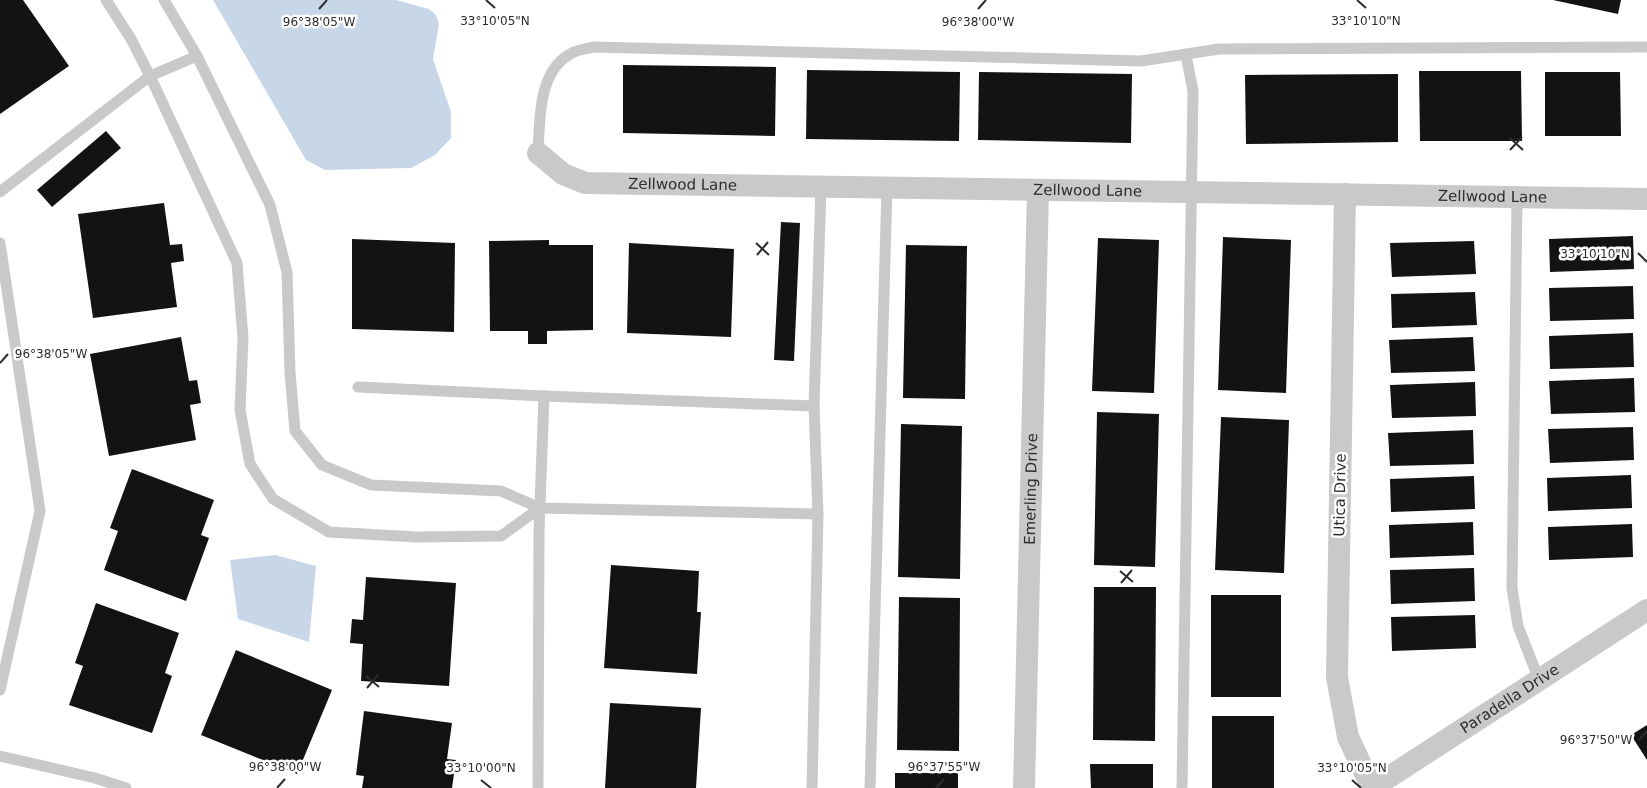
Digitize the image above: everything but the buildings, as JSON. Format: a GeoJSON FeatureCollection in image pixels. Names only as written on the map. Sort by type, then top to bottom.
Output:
{"type":"FeatureCollection","features":[{"type":"Feature","properties":{"kind":"street","name":"Zellwood Lane"},"geometry":{"type":"LineString","coordinates":[[538,153],[563,174],[585,183],[1647,199]]}},
{"type":"Feature","properties":{"kind":"street","name":"Emerling Drive"},"geometry":{"type":"LineString","coordinates":[[1024,788],[1038,190]]}},
{"type":"Feature","properties":{"kind":"street","name":"Utica Drive"},"geometry":{"type":"LineString","coordinates":[[1345,194],[1337,677],[1348,737],[1372,788]]}},
{"type":"Feature","properties":{"kind":"street","name":"Paradella Drive"},"geometry":{"type":"LineString","coordinates":[[1372,788],[1647,610]]}},
{"type":"Feature","properties":{"kind":"lane"},"geometry":{"type":"LineString","coordinates":[[106,0],[131,39],[150,76],[237,263],[243,338],[240,410],[250,464],[273,499],[329,532],[417,537],[501,536],[540,508]]}},
{"type":"Feature","properties":{"kind":"lane"},"geometry":{"type":"LineString","coordinates":[[164,0],[197,56],[270,205],[287,272],[290,372],[295,431],[322,465],[371,485],[501,491],[540,508],[818,514]]}},
{"type":"Feature","properties":{"kind":"lane"},"geometry":{"type":"LineString","coordinates":[[538,153],[542,100],[550,75],[560,62],[574,52],[593,47],[1141,61],[1219,49],[1647,47]]}},
{"type":"Feature","properties":{"kind":"lane"},"geometry":{"type":"LineString","coordinates":[[1182,788],[1193,91],[1186,55]]}},
{"type":"Feature","properties":{"kind":"lane"},"geometry":{"type":"LineString","coordinates":[[0,192],[150,76],[197,56]]}},
{"type":"Feature","properties":{"kind":"lane"},"geometry":{"type":"LineString","coordinates":[[812,788],[818,514],[814,406],[821,188]]}},
{"type":"Feature","properties":{"kind":"lane"},"geometry":{"type":"LineString","coordinates":[[870,788],[887,188]]}},
{"type":"Feature","properties":{"kind":"lane"},"geometry":{"type":"LineString","coordinates":[[1517,197],[1512,588],[1518,626],[1539,680]]}},
{"type":"Feature","properties":{"kind":"lane"},"geometry":{"type":"LineString","coordinates":[[0,243],[40,511],[0,690]]}},
{"type":"Feature","properties":{"kind":"lane"},"geometry":{"type":"LineString","coordinates":[[358,386],[544,396],[814,406]]}},
{"type":"Feature","properties":{"kind":"lane"},"geometry":{"type":"LineString","coordinates":[[538,788],[540,508],[544,396]]}},
{"type":"Feature","properties":{"kind":"lane"},"geometry":{"type":"LineString","coordinates":[[0,756],[95,778],[126,788]]}},
{"type":"Feature","properties":{"kind":"water"},"geometry":{"type":"Polygon","coordinates":[[[213,0],[396,0],[429,9],[436,15],[439,24],[433,59],[451,112],[451,138],[435,155],[411,168],[325,170],[306,160],[213,0]]]}},
{"type":"Feature","properties":{"kind":"water"},"geometry":{"type":"Polygon","coordinates":[[[275,555],[316,566],[309,642],[238,619],[230,560],[275,555]]]}}]}
